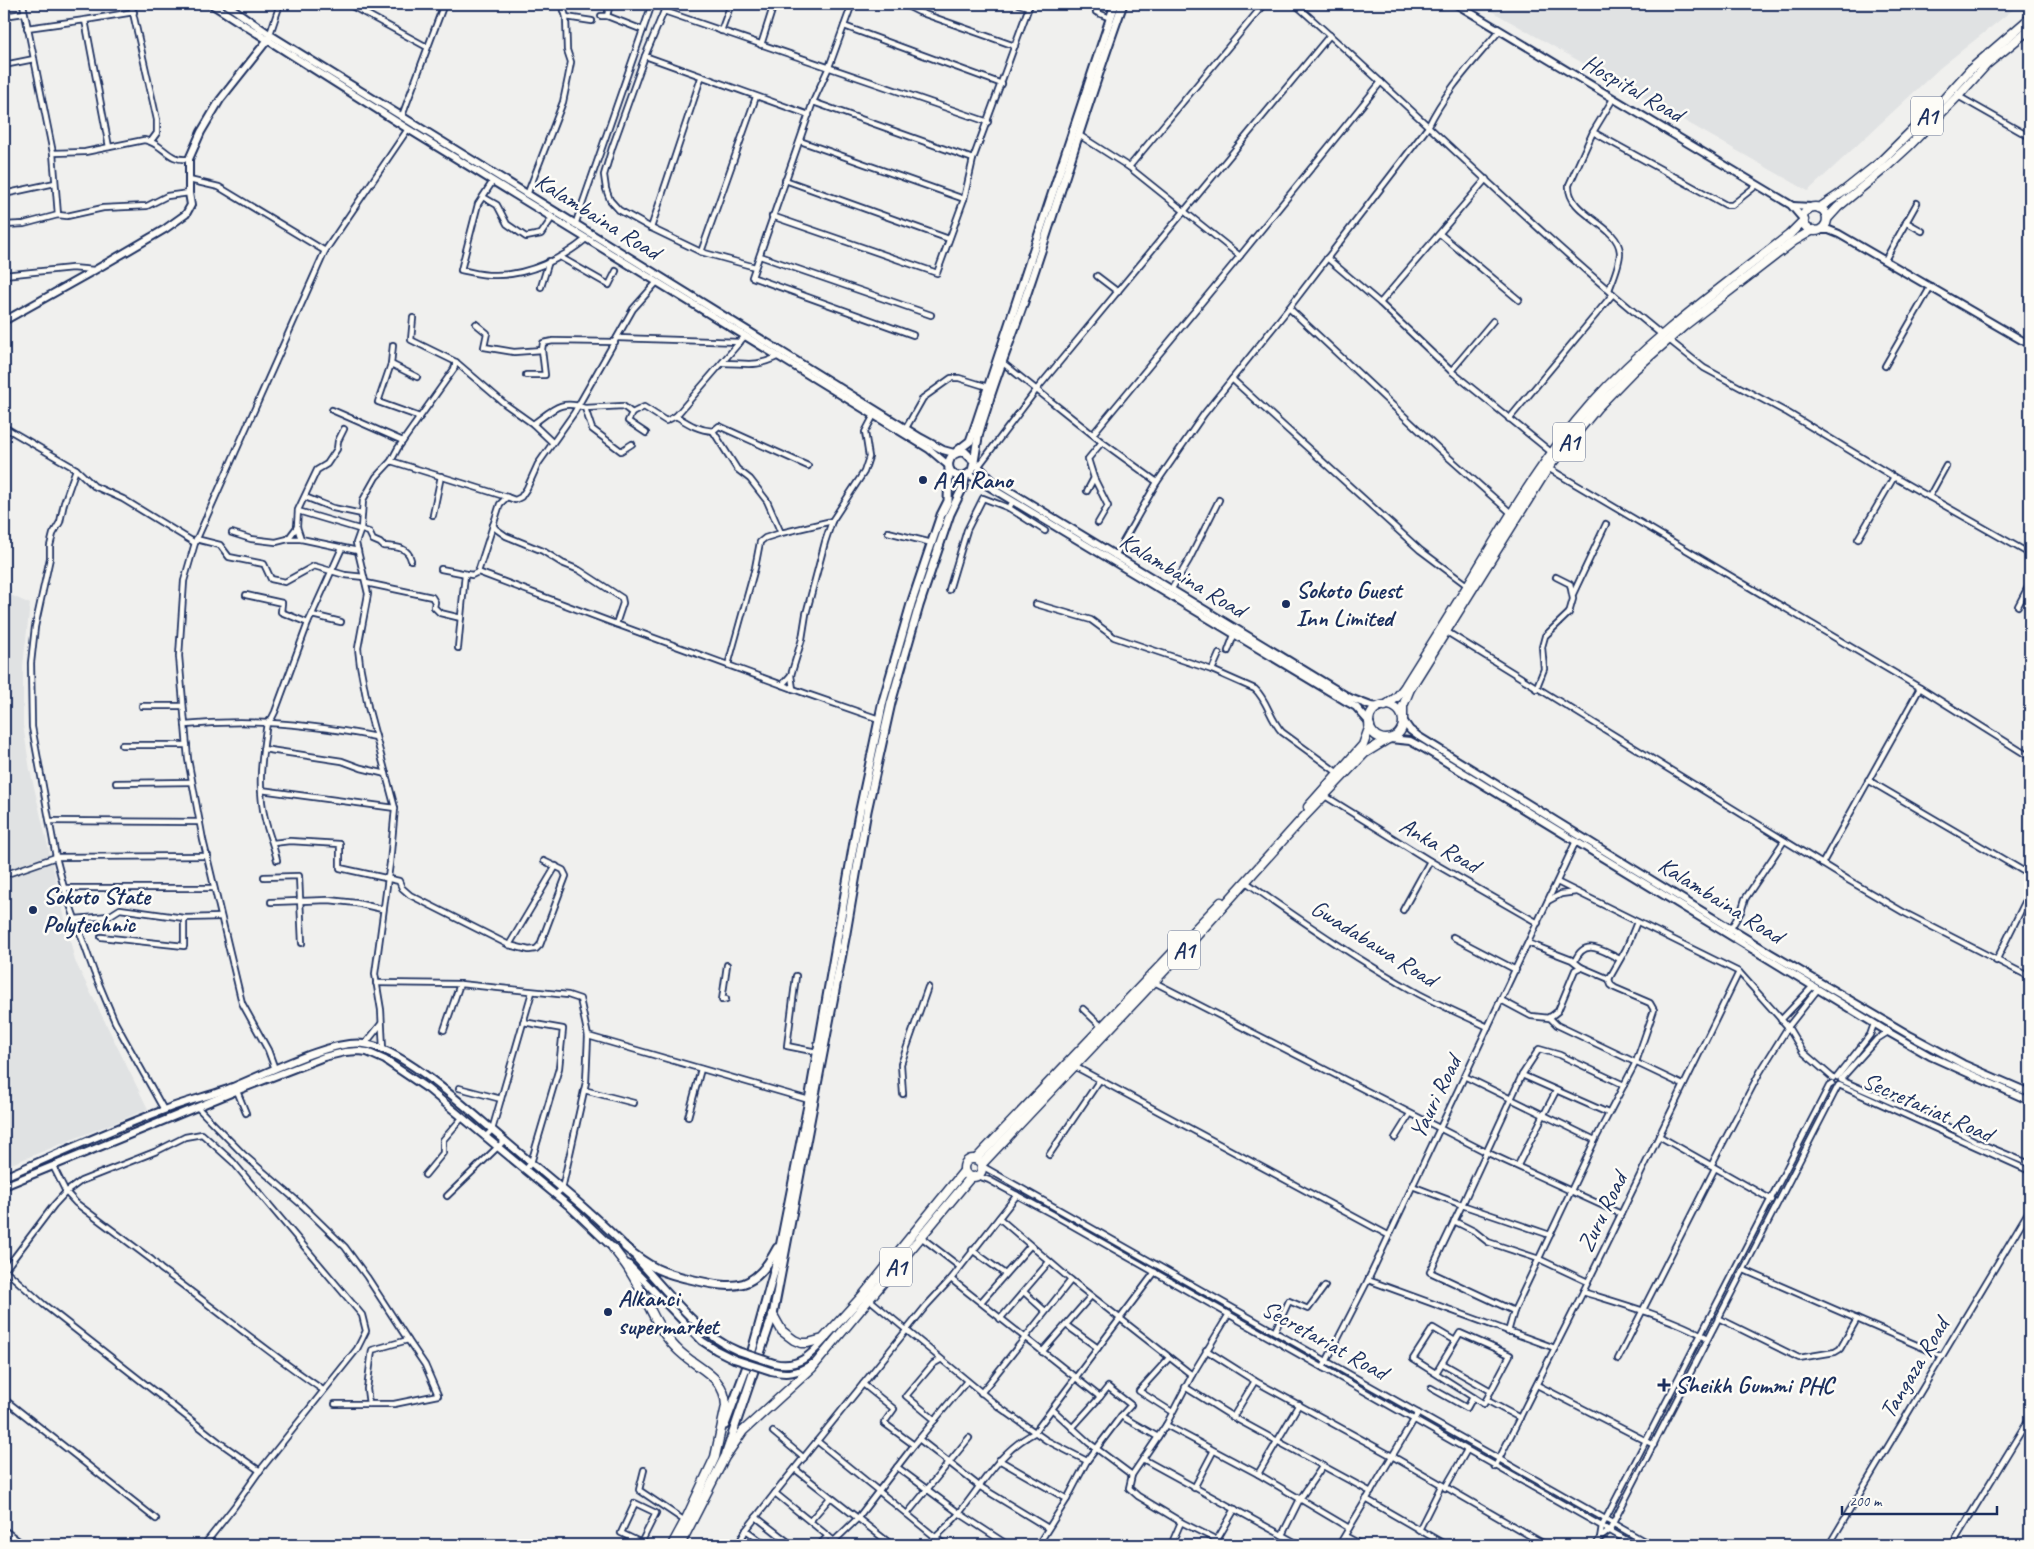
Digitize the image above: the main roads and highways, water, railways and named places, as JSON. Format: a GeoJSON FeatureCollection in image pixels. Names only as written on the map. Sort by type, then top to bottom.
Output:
{"type":"FeatureCollection","features":[{"type":"Feature","properties":{"kind":"highway","name":"A1"},"geometry":{"type":"LineString","coordinates":[[1815,208],[1840,194],[1879,163],[1944,99],[1971,69],[2030,18]]}},
{"type":"Feature","properties":{"kind":"highway","name":"A1"},"geometry":{"type":"LineString","coordinates":[[1827,219],[1842,203],[1884,169],[1958,96],[1986,65],[2030,29]]}},
{"type":"Feature","properties":{"kind":"highway"},"geometry":{"type":"LineString","coordinates":[[1815,208],[1824,211],[1827,219],[1824,227],[1816,230],[1806,226],[1802,218],[1805,213],[1815,208]]}},
{"type":"Feature","properties":{"kind":"highway","name":"A1"},"geometry":{"type":"LineString","coordinates":[[1383,706],[1397,697],[1404,688],[1468,586],[1511,512],[1551,452],[1604,390],[1795,230],[1802,218]]}},
{"type":"Feature","properties":{"kind":"highway","name":"A1"},"geometry":{"type":"LineString","coordinates":[[1403,719],[1403,706],[1410,689],[1548,468],[1615,389],[1665,337],[1793,242],[1816,230]]}},
{"type":"Feature","properties":{"kind":"highway"},"geometry":{"type":"LineString","coordinates":[[1383,706],[1396,709],[1403,719],[1401,731],[1389,739],[1375,734],[1370,725],[1372,713],[1383,706]]}},
{"type":"Feature","properties":{"kind":"highway","name":"A1"},"geometry":{"type":"LineString","coordinates":[[980,1163],[1102,1026],[1243,878],[1338,773],[1362,745],[1370,725]]}},
{"type":"Feature","properties":{"kind":"highway","name":"A1"},"geometry":{"type":"LineString","coordinates":[[980,1163],[1154,982],[1365,753],[1389,739]]}},
{"type":"Feature","properties":{"kind":"highway"},"geometry":{"type":"LineString","coordinates":[[971,1159],[980,1163],[982,1170],[974,1176],[964,1171],[966,1162],[971,1159]]}},
{"type":"Feature","properties":{"kind":"highway","name":"A1"},"geometry":{"type":"LineString","coordinates":[[828,1335],[964,1171]]}},
{"type":"Feature","properties":{"kind":"highway","name":"A1"},"geometry":{"type":"LineString","coordinates":[[680,1545],[725,1457],[743,1431],[802,1378],[974,1176]]}},
{"type":"Feature","properties":{"kind":"highway"},"geometry":{"type":"LineString","coordinates":[[613,1248],[631,1273],[659,1328],[668,1341],[691,1362],[714,1376],[723,1388],[726,1406],[715,1457],[672,1545]]}},
{"type":"Feature","properties":{"kind":"highway"},"geometry":{"type":"LineString","coordinates":[[773,1315],[788,1337],[801,1343],[813,1343],[828,1335]]}},
{"type":"Feature","properties":{"kind":"main road","name":"Kalambaina Road"},"geometry":{"type":"LineString","coordinates":[[211,4],[402,116],[575,225],[932,444],[955,453]]}},
{"type":"Feature","properties":{"kind":"main road","name":"Kalambaina Road"},"geometry":{"type":"LineString","coordinates":[[226,4],[270,37],[408,129],[874,414],[929,449],[949,468]]}},
{"type":"Feature","properties":{"kind":"main road"},"geometry":{"type":"LineString","coordinates":[[715,1457],[726,1419],[757,1336],[784,1228],[809,1100],[855,832],[879,719],[904,628],[948,501],[950,458],[970,442],[1115,4]]}},
{"type":"Feature","properties":{"kind":"main road"},"geometry":{"type":"LineString","coordinates":[[725,1457],[773,1315],[846,933],[867,811],[891,703],[941,542],[968,475],[975,463],[979,432],[1030,286],[1123,4]]}},
{"type":"Feature","properties":{"kind":"main road","name":"Hospital Road"},"geometry":{"type":"LineString","coordinates":[[1456,4],[1791,205]]}},
{"type":"Feature","properties":{"kind":"main road"},"geometry":{"type":"LineString","coordinates":[[4,321],[96,270],[165,229],[186,214],[191,205],[188,180],[190,159],[200,132],[220,100],[270,37]]}},
{"type":"Feature","properties":{"kind":"main road"},"geometry":{"type":"LineString","coordinates":[[1791,205],[1815,208]]}},
{"type":"Feature","properties":{"kind":"main road"},"geometry":{"type":"LineString","coordinates":[[1791,205],[1802,218]]}},
{"type":"Feature","properties":{"kind":"main road"},"geometry":{"type":"LineString","coordinates":[[1827,219],[1839,234]]}},
{"type":"Feature","properties":{"kind":"main road"},"geometry":{"type":"LineString","coordinates":[[1816,230],[1827,230],[1839,234],[2030,345]]}},
{"type":"Feature","properties":{"kind":"main road"},"geometry":{"type":"LineString","coordinates":[[955,453],[965,452],[975,463]]}},
{"type":"Feature","properties":{"kind":"main road","name":"Kalambaina Road"},"geometry":{"type":"LineString","coordinates":[[975,463],[993,481],[1350,698],[1371,706],[1383,706]]}},
{"type":"Feature","properties":{"kind":"main road"},"geometry":{"type":"LineString","coordinates":[[949,468],[955,475],[968,475],[1356,708],[1370,725]]}},
{"type":"Feature","properties":{"kind":"main road","name":"Kalambaina Road"},"geometry":{"type":"LineString","coordinates":[[1403,719],[1410,730],[1418,736],[1730,928],[1930,1047],[2030,1093]]}},
{"type":"Feature","properties":{"kind":"main road"},"geometry":{"type":"LineString","coordinates":[[1389,739],[1410,740],[1874,1024],[1930,1056],[2030,1101]]}},
{"type":"Feature","properties":{"kind":"main road"},"geometry":{"type":"LineString","coordinates":[[4,1176],[164,1110],[225,1090],[335,1046],[354,1043],[365,1044],[383,1049],[417,1070],[580,1203],[706,1332],[721,1344],[738,1352],[774,1363],[791,1364],[804,1360],[828,1335]]}},
{"type":"Feature","properties":{"kind":"main road"},"geometry":{"type":"LineString","coordinates":[[4,1186],[237,1091],[324,1058],[345,1052],[359,1051],[375,1055],[395,1065],[428,1089],[526,1170],[613,1248],[702,1341],[734,1359],[771,1371],[788,1374],[811,1366],[821,1357]]}},
{"type":"Feature","properties":{"kind":"main road"},"geometry":{"type":"LineString","coordinates":[[625,1247],[646,1264],[663,1273],[731,1287],[749,1281],[766,1267],[778,1247],[784,1228]]}},
{"type":"Feature","properties":{"kind":"place","name":"A A Rano"},"geometry":{"type":"Point","coordinates":[923,480]}},
{"type":"Feature","properties":{"kind":"place","name":"Sokoto Guest Inn Limited"},"geometry":{"type":"Point","coordinates":[1286,604]}},
{"type":"Feature","properties":{"kind":"place","name":"Sokoto State Polytechnic"},"geometry":{"type":"Point","coordinates":[33,910]}},
{"type":"Feature","properties":{"kind":"place","name":"Alkanci supermarket"},"geometry":{"type":"Point","coordinates":[608,1312]}},
{"type":"Feature","properties":{"kind":"place","name":"Sheikh Gummi PHC"},"geometry":{"type":"Point","coordinates":[1664,1385]}}]}
